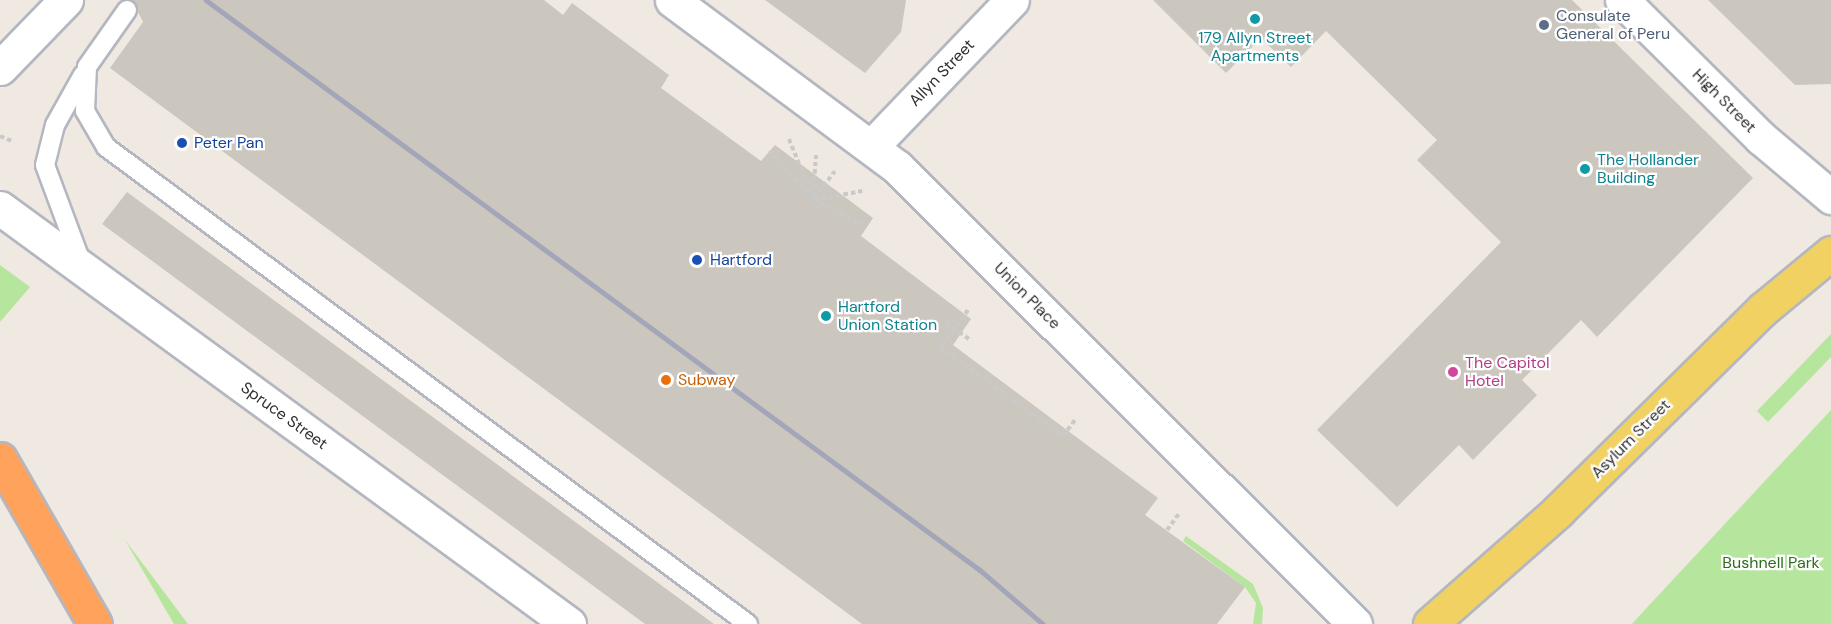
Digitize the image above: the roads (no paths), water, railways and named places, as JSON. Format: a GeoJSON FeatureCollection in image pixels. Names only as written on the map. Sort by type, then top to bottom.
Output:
{"type":"FeatureCollection","features":[{"type":"Feature","properties":{"kind":"highway"},"geometry":{"type":"LineString","coordinates":[[0,459],[95,624]]}},
{"type":"Feature","properties":{"kind":"main road","name":"Asylum Street"},"geometry":{"type":"LineString","coordinates":[[1430,624],[1558,511],[1762,309],[1831,253]]}},
{"type":"Feature","properties":{"kind":"street"},"geometry":{"type":"LineString","coordinates":[[0,68],[66,0]]}},
{"type":"Feature","properties":{"kind":"street","name":"Union Place"},"geometry":{"type":"LineString","coordinates":[[672,0],[872,146],[1355,624]]}},
{"type":"Feature","properties":{"kind":"street","name":"Allyn Street"},"geometry":{"type":"LineString","coordinates":[[872,146],[1012,0]]}},
{"type":"Feature","properties":{"kind":"street","name":"High Street"},"geometry":{"type":"LineString","coordinates":[[1622,0],[1761,138],[1831,197]]}},
{"type":"Feature","properties":{"kind":"street","name":"Spruce Street"},"geometry":{"type":"LineString","coordinates":[[0,208],[569,624]]}},
{"type":"Feature","properties":{"kind":"lane"},"geometry":{"type":"LineString","coordinates":[[84,269],[46,176],[45,156],[55,125],[87,67],[127,10]]}},
{"type":"Feature","properties":{"kind":"lane"},"geometry":{"type":"LineString","coordinates":[[87,67],[84,98],[89,124],[114,155],[748,624]]}},
{"type":"Feature","properties":{"kind":"railway"},"geometry":{"type":"LineString","coordinates":[[206,0],[980,570],[1043,624]]}},
{"type":"Feature","properties":{"kind":"place","name":"179 Allyn Street Apartments"},"geometry":{"type":"Point","coordinates":[1255,19]}},
{"type":"Feature","properties":{"kind":"place","name":"Consulate General of Peru"},"geometry":{"type":"Point","coordinates":[1544,25]}},
{"type":"Feature","properties":{"kind":"place","name":"Peter Pan"},"geometry":{"type":"Point","coordinates":[182,143]}},
{"type":"Feature","properties":{"kind":"place","name":"The Hollander Building"},"geometry":{"type":"Point","coordinates":[1585,169]}},
{"type":"Feature","properties":{"kind":"place","name":"Hartford"},"geometry":{"type":"Point","coordinates":[697,260]}},
{"type":"Feature","properties":{"kind":"place","name":"Hartford Union Station"},"geometry":{"type":"Point","coordinates":[826,316]}},
{"type":"Feature","properties":{"kind":"place","name":"The Capitol Hotel"},"geometry":{"type":"Point","coordinates":[1453,372]}},
{"type":"Feature","properties":{"kind":"place","name":"Subway"},"geometry":{"type":"Point","coordinates":[666,380]}},
{"type":"Feature","properties":{"kind":"park label","name":"Bushnell Park"},"geometry":{"type":"Point","coordinates":[1771,563]}}]}
